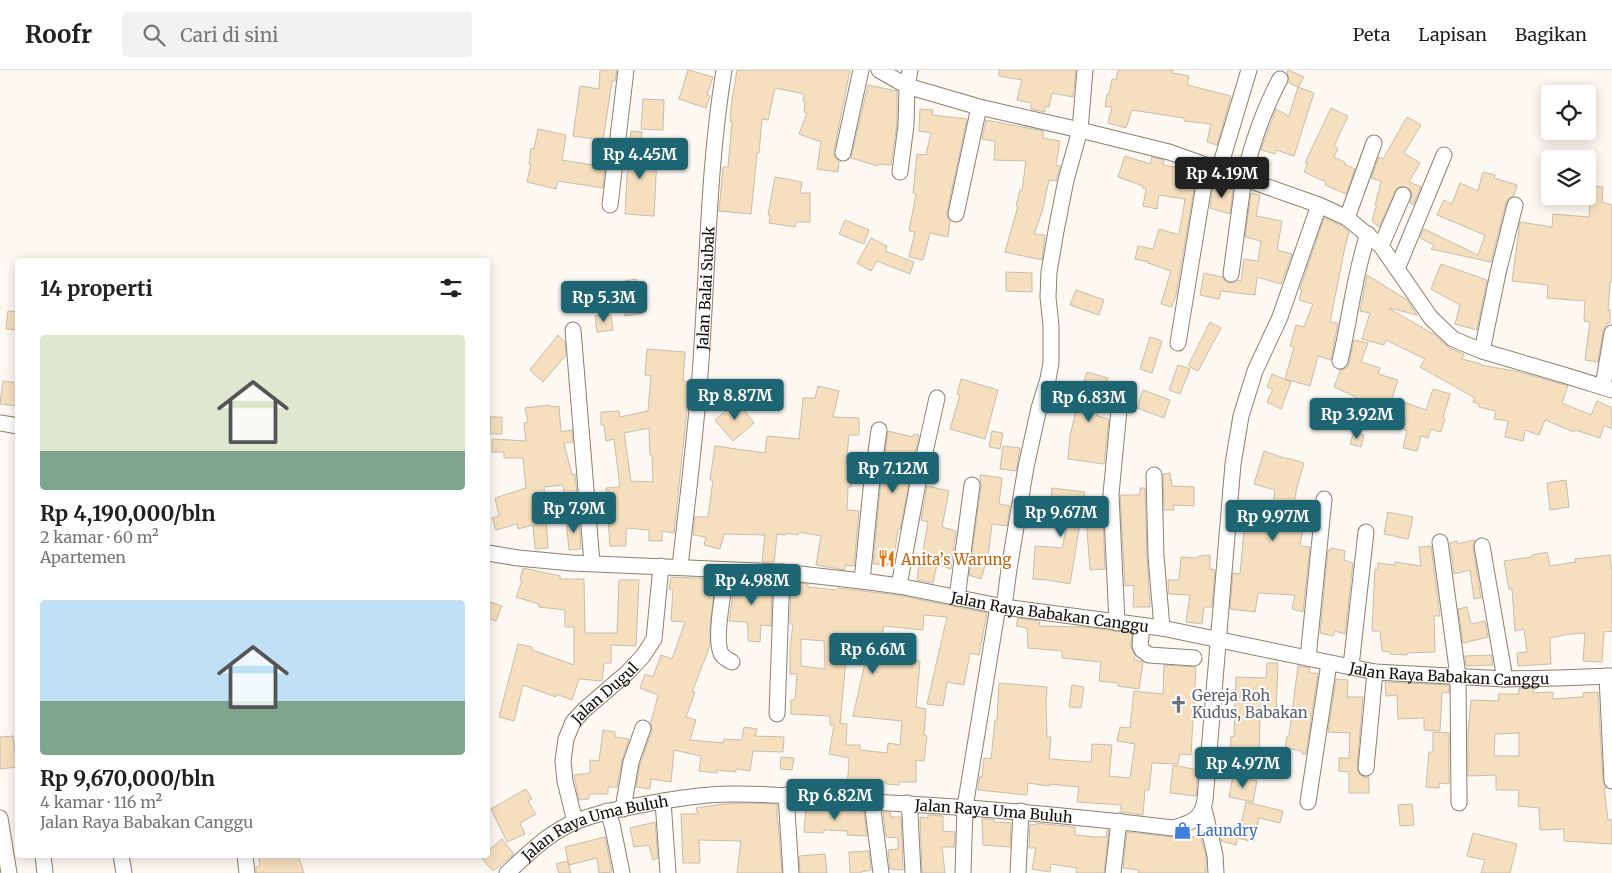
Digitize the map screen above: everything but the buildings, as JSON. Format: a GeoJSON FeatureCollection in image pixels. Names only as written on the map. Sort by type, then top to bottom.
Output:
{"type":"FeatureCollection","features":[{"type":"Feature","properties":{"kind":"street"},"geometry":{"type":"LineString","coordinates":[[610,205],[626,70]]}},
{"type":"Feature","properties":{"kind":"street","name":"Jalan Balai Subak"},"geometry":{"type":"LineString","coordinates":[[680,567],[702,346],[711,174],[718,105],[724,70]]}},
{"type":"Feature","properties":{"kind":"street"},"geometry":{"type":"LineString","coordinates":[[843,154],[861,70]]}},
{"type":"Feature","properties":{"kind":"street"},"geometry":{"type":"LineString","coordinates":[[879,70],[907,86],[979,108],[1169,152],[1318,205],[1347,218],[1381,246],[1431,318],[1447,334],[1453,339],[1482,351],[1607,388],[1612,333]]}},
{"type":"Feature","properties":{"kind":"street"},"geometry":{"type":"LineString","coordinates":[[900,172],[910,70]]}},
{"type":"Feature","properties":{"kind":"street"},"geometry":{"type":"LineString","coordinates":[[963,873],[965,807],[1026,467],[1051,363],[1051,326],[1048,297],[1049,272],[1065,188],[1080,130],[1085,70]]}},
{"type":"Feature","properties":{"kind":"street"},"geometry":{"type":"LineString","coordinates":[[1178,343],[1213,168],[1249,70]]}},
{"type":"Feature","properties":{"kind":"street"},"geometry":{"type":"LineString","coordinates":[[1231,274],[1244,178],[1263,118],[1280,79]]}},
{"type":"Feature","properties":{"kind":"street"},"geometry":{"type":"LineString","coordinates":[[956,214],[979,108]]}},
{"type":"Feature","properties":{"kind":"street"},"geometry":{"type":"LineString","coordinates":[[1347,218],[1374,143]]}},
{"type":"Feature","properties":{"kind":"street"},"geometry":{"type":"LineString","coordinates":[[1397,269],[1444,156]]}},
{"type":"Feature","properties":{"kind":"street"},"geometry":{"type":"LineString","coordinates":[[1381,246],[1403,195]]}},
{"type":"Feature","properties":{"kind":"street"},"geometry":{"type":"LineString","coordinates":[[1216,873],[1215,855],[1204,809],[1233,464],[1241,416],[1255,371],[1280,317],[1318,205]]}},
{"type":"Feature","properties":{"kind":"street"},"geometry":{"type":"LineString","coordinates":[[1482,351],[1498,273],[1515,205]]}},
{"type":"Feature","properties":{"kind":"street"},"geometry":{"type":"LineString","coordinates":[[1340,361],[1360,259],[1368,234]]}},
{"type":"Feature","properties":{"kind":"street"},"geometry":{"type":"LineString","coordinates":[[573,330],[592,563]]}},
{"type":"Feature","properties":{"kind":"street"},"geometry":{"type":"LineString","coordinates":[[899,586],[916,488],[937,398]]}},
{"type":"Feature","properties":{"kind":"street"},"geometry":{"type":"LineString","coordinates":[[1116,623],[1111,494],[1120,399]]}},
{"type":"Feature","properties":{"kind":"street"},"geometry":{"type":"LineString","coordinates":[[0,423],[15,426]]}},
{"type":"Feature","properties":{"kind":"street"},"geometry":{"type":"LineString","coordinates":[[862,581],[879,430]]}},
{"type":"Feature","properties":{"kind":"street"},"geometry":{"type":"LineString","coordinates":[[1154,475],[1156,556],[1162,628]]}},
{"type":"Feature","properties":{"kind":"street"},"geometry":{"type":"LineString","coordinates":[[957,598],[972,485]]}},
{"type":"Feature","properties":{"kind":"street"},"geometry":{"type":"LineString","coordinates":[[1308,658],[1324,499]]}},
{"type":"Feature","properties":{"kind":"street"},"geometry":{"type":"LineString","coordinates":[[1351,666],[1366,532]]}},
{"type":"Feature","properties":{"kind":"street"},"geometry":{"type":"LineString","coordinates":[[1440,542],[1458,676],[1460,804]]}},
{"type":"Feature","properties":{"kind":"street"},"geometry":{"type":"LineString","coordinates":[[1482,546],[1505,679]]}},
{"type":"Feature","properties":{"kind":"street","name":"Jalan Raya Babakan Canggu"},"geometry":{"type":"LineString","coordinates":[[490,553],[572,563],[782,572],[862,581],[899,586],[1001,606],[1162,628],[1375,672],[1505,679],[1609,676]]}},
{"type":"Feature","properties":{"kind":"street","name":"Jalan Dugul"},"geometry":{"type":"LineString","coordinates":[[574,822],[563,761],[566,739],[573,722],[627,673],[643,656],[654,639],[661,566]]}},
{"type":"Feature","properties":{"kind":"street"},"geometry":{"type":"LineString","coordinates":[[727,570],[718,632],[722,656],[732,662]]}},
{"type":"Feature","properties":{"kind":"street"},"geometry":{"type":"LineString","coordinates":[[777,714],[782,572]]}},
{"type":"Feature","properties":{"kind":"street"},"geometry":{"type":"LineString","coordinates":[[1142,626],[1140,646],[1149,655],[1194,658]]}},
{"type":"Feature","properties":{"kind":"street"},"geometry":{"type":"LineString","coordinates":[[1308,802],[1329,663]]}},
{"type":"Feature","properties":{"kind":"street"},"geometry":{"type":"LineString","coordinates":[[1366,768],[1375,672]]}},
{"type":"Feature","properties":{"kind":"street"},"geometry":{"type":"LineString","coordinates":[[1609,676],[1612,781]]}},
{"type":"Feature","properties":{"kind":"street"},"geometry":{"type":"LineString","coordinates":[[624,809],[631,762],[643,728]]}},
{"type":"Feature","properties":{"kind":"street","name":"Jalan Raya Uma Buluh"},"geometry":{"type":"LineString","coordinates":[[507,873],[543,840],[574,822],[607,811],[700,795],[786,795],[965,807],[1021,811],[1173,828],[1195,820],[1204,809]]}},
{"type":"Feature","properties":{"kind":"street"},"geometry":{"type":"LineString","coordinates":[[786,795],[791,873]]}},
{"type":"Feature","properties":{"kind":"street"},"geometry":{"type":"LineString","coordinates":[[664,801],[668,873]]}},
{"type":"Feature","properties":{"kind":"street"},"geometry":{"type":"LineString","coordinates":[[872,802],[881,873]]}},
{"type":"Feature","properties":{"kind":"street"},"geometry":{"type":"LineString","coordinates":[[906,803],[910,814],[914,873]]}},
{"type":"Feature","properties":{"kind":"street"},"geometry":{"type":"LineString","coordinates":[[607,811],[612,824],[622,873]]}},
{"type":"Feature","properties":{"kind":"street"},"geometry":{"type":"LineString","coordinates":[[1018,873],[1021,811]]}},
{"type":"Feature","properties":{"kind":"street"},"geometry":{"type":"LineString","coordinates":[[0,818],[9,873]]}},
{"type":"Feature","properties":{"kind":"street"},"geometry":{"type":"LineString","coordinates":[[1113,873],[1120,821]]}},
{"type":"Feature","properties":{"kind":"street"},"geometry":{"type":"LineString","coordinates":[[43,858],[45,873]]}},
{"type":"Feature","properties":{"kind":"street"},"geometry":{"type":"LineString","coordinates":[[122,858],[124,873]]}},
{"type":"Feature","properties":{"kind":"street"},"geometry":{"type":"LineString","coordinates":[[245,858],[247,873]]}},
{"type":"Feature","properties":{"kind":"place","name":"Anita’s Warung"},"geometry":{"type":"Point","coordinates":[887,559]}},
{"type":"Feature","properties":{"kind":"place","name":"Gereja Roh Kudus, Babakan"},"geometry":{"type":"Point","coordinates":[1178,704]}},
{"type":"Feature","properties":{"kind":"place","name":"Laundry"},"geometry":{"type":"Point","coordinates":[1182,830]}}]}
